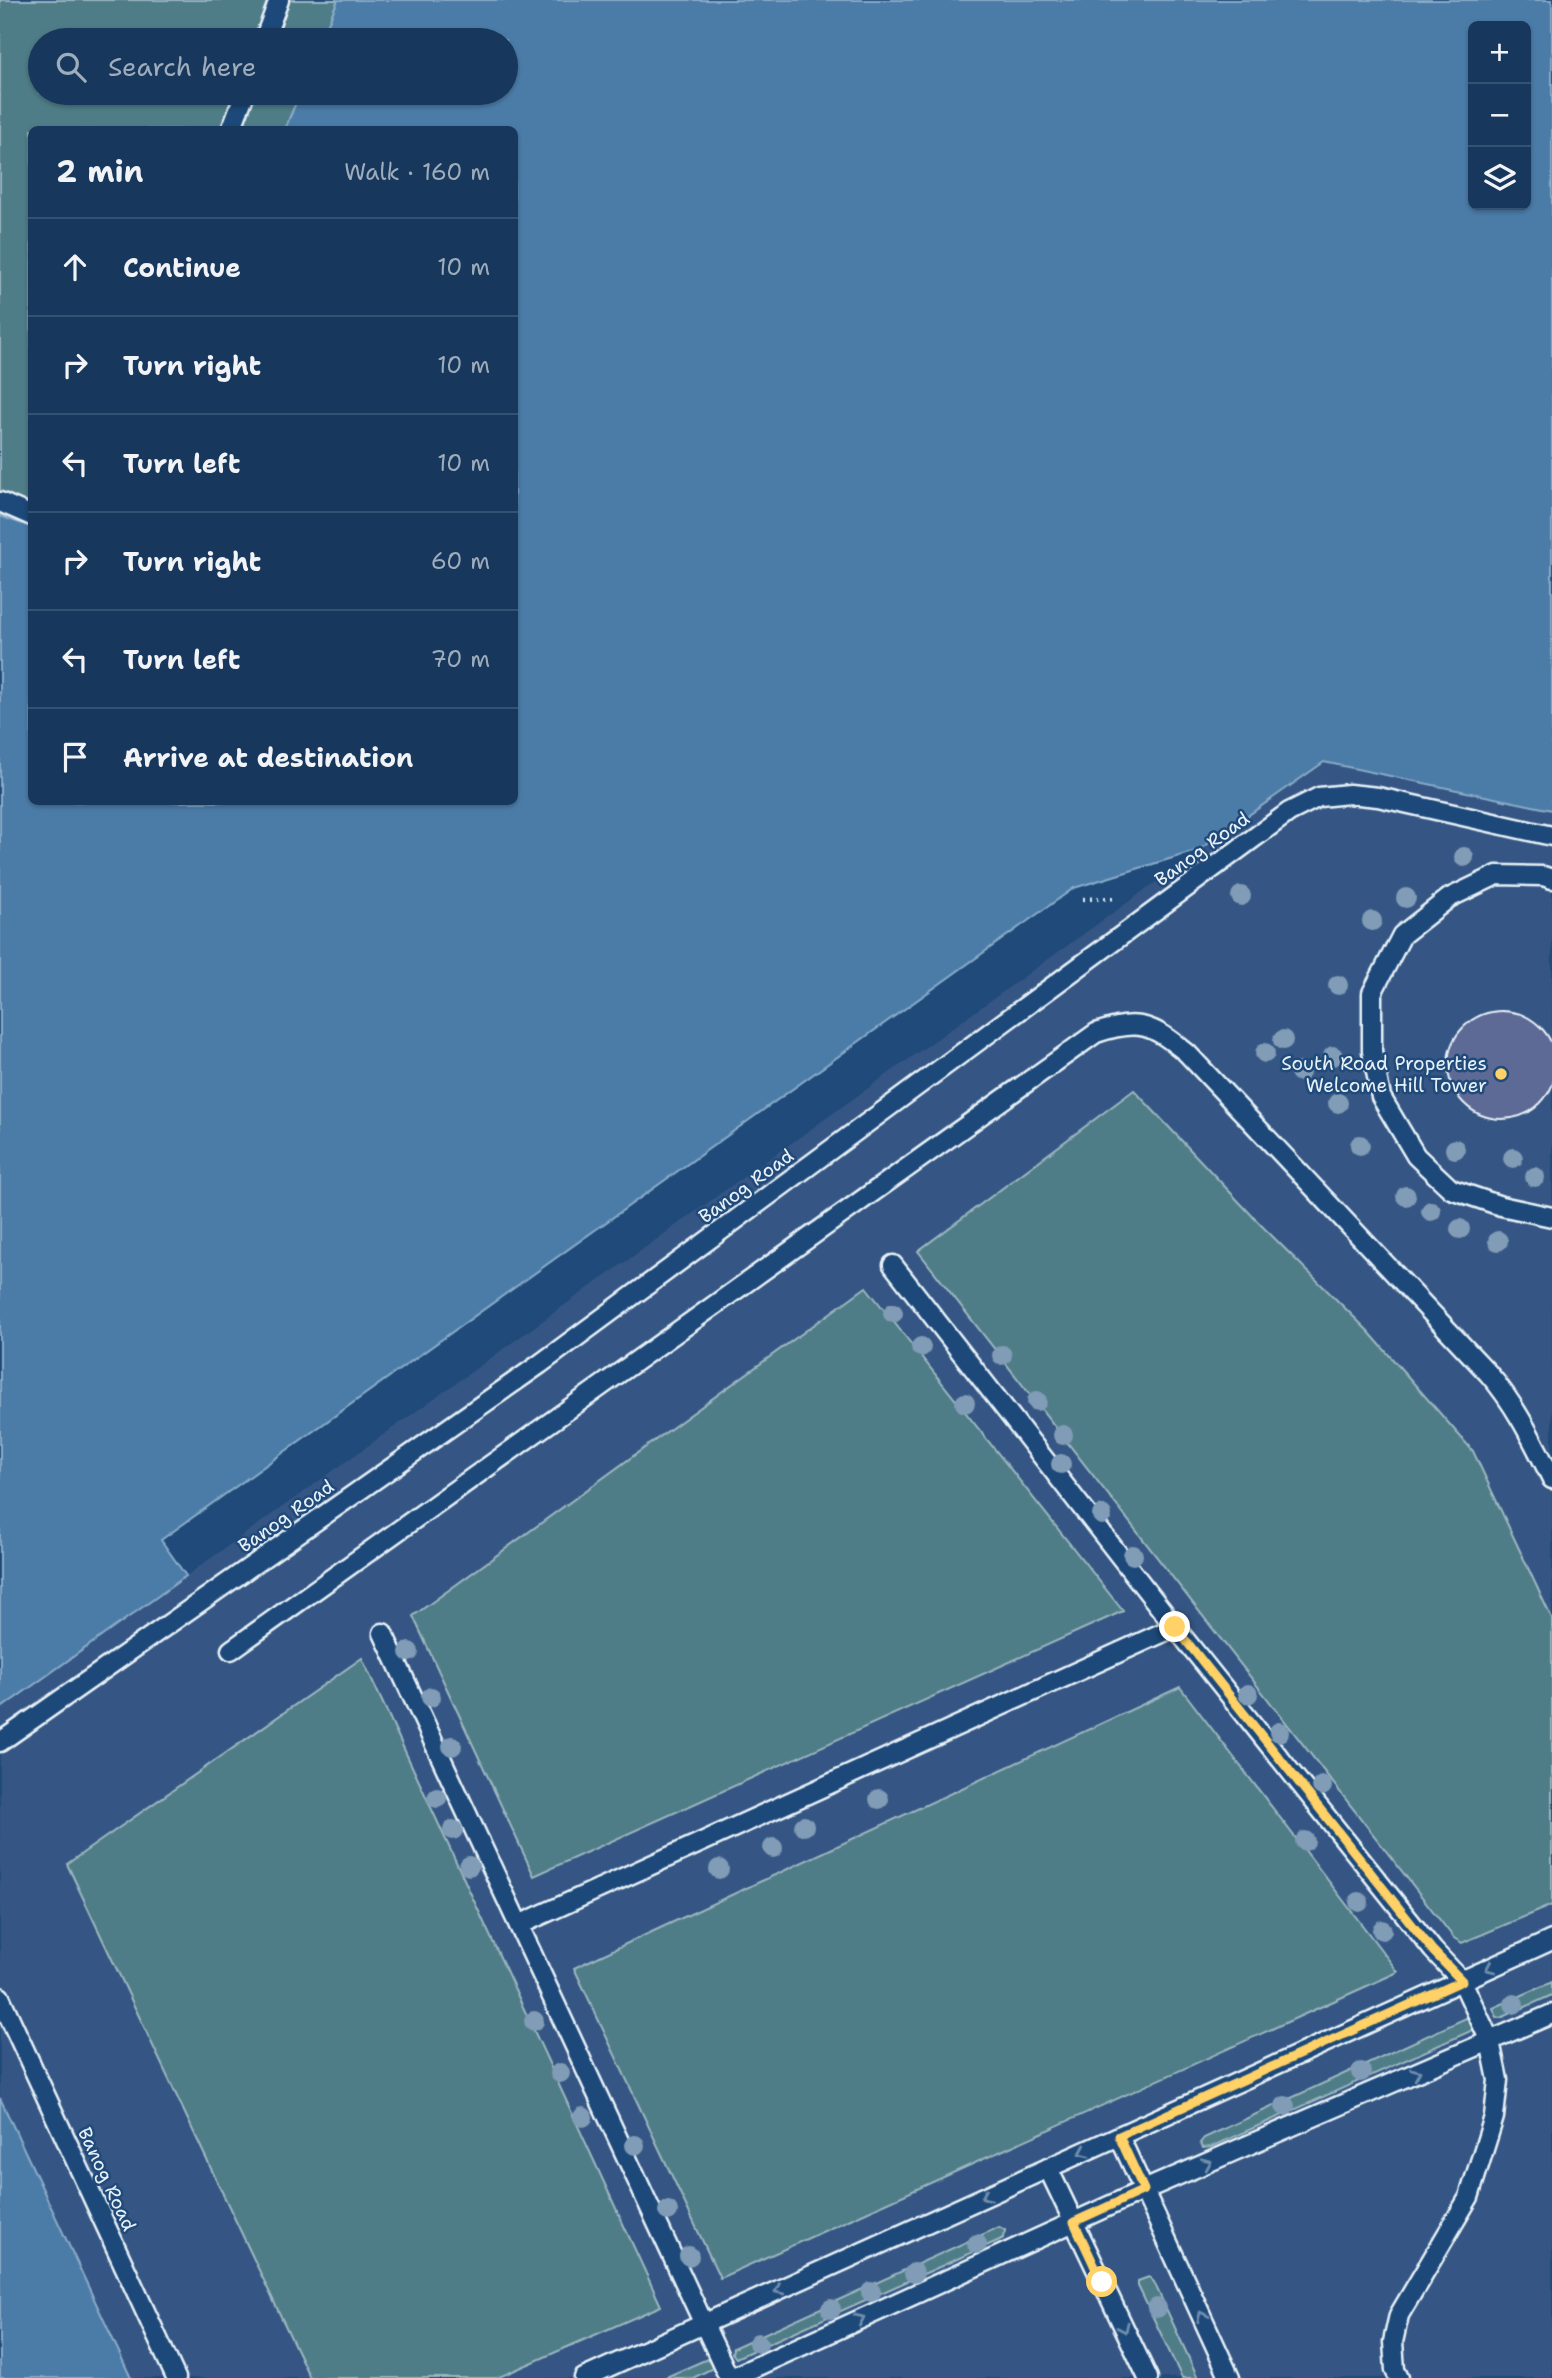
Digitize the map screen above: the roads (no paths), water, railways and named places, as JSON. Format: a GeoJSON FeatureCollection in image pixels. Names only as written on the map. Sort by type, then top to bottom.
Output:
{"type":"FeatureCollection","features":[{"type":"Feature","properties":{"kind":"lane"},"geometry":{"type":"LineString","coordinates":[[268,28],[279,0]]}},
{"type":"Feature","properties":{"kind":"lane"},"geometry":{"type":"LineString","coordinates":[[233,126],[240,105]]}},
{"type":"Feature","properties":{"kind":"lane"},"geometry":{"type":"LineString","coordinates":[[0,502],[28,514]]}},
{"type":"Feature","properties":{"kind":"lane","name":"Banog Road"},"geometry":{"type":"LineString","coordinates":[[0,1742],[540,1364],[1289,812],[1319,797],[1349,794],[1552,836]]}},
{"type":"Feature","properties":{"kind":"lane"},"geometry":{"type":"LineString","coordinates":[[1552,879],[1542,876],[1497,875],[1449,898],[1402,935],[1372,993],[1373,1051],[1381,1097],[1416,1156],[1451,1189],[1501,1206],[1552,1217]]}},
{"type":"Feature","properties":{"kind":"lane"},"geometry":{"type":"LineString","coordinates":[[231,1650],[1097,1034],[1121,1025],[1144,1026],[1165,1035],[1187,1053],[1507,1395],[1552,1479]]}},
{"type":"Feature","properties":{"kind":"lane"},"geometry":{"type":"LineString","coordinates":[[893,1265],[1175,1627],[1433,1951],[1462,1981],[1490,2041],[1498,2080],[1494,2117],[1469,2197],[1399,2315],[1393,2342],[1395,2370],[1399,2378]]}},
{"type":"Feature","properties":{"kind":"lane"},"geometry":{"type":"LineString","coordinates":[[519,1925],[1175,1627]]}},
{"type":"Feature","properties":{"kind":"lane"},"geometry":{"type":"LineString","coordinates":[[383,1633],[730,2378],[1144,2190],[1552,2014]]}},
{"type":"Feature","properties":{"kind":"lane"},"geometry":{"type":"LineString","coordinates":[[584,2378],[1552,1940]]}},
{"type":"Feature","properties":{"kind":"lane","name":"Banog Road"},"geometry":{"type":"LineString","coordinates":[[0,1997],[176,2378]]}},
{"type":"Feature","properties":{"kind":"lane"},"geometry":{"type":"LineString","coordinates":[[1119,2136],[1230,2378]]}},
{"type":"Feature","properties":{"kind":"lane"},"geometry":{"type":"LineString","coordinates":[[1048,2168],[1148,2378]]}},
{"type":"Feature","properties":{"kind":"place","name":"South Road Properties Welcome Hill Tower"},"geometry":{"type":"Point","coordinates":[1501,1074]}}]}
